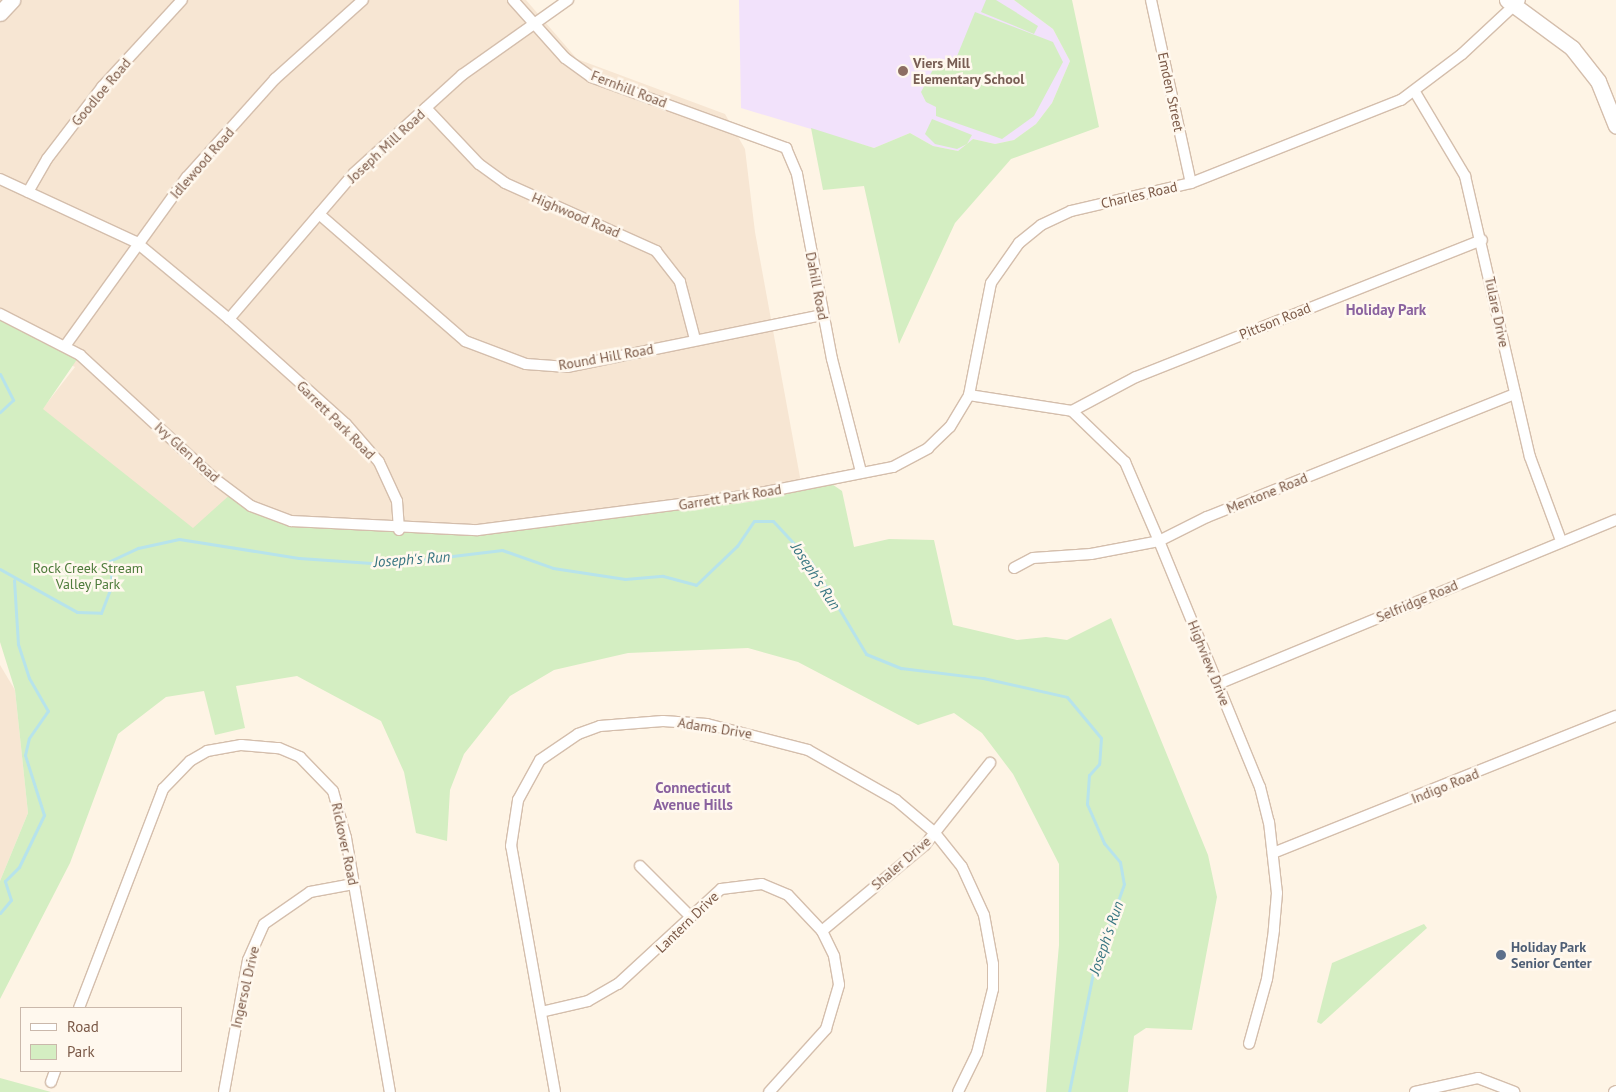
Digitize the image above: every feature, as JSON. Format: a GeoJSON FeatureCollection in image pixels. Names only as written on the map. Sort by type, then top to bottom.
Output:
{"type":"FeatureCollection","features":[{"type":"Feature","properties":{"kind":"street"},"geometry":{"type":"LineString","coordinates":[[0,13],[12,0]]}},
{"type":"Feature","properties":{"kind":"street","name":"Goodloe Road"},"geometry":{"type":"LineString","coordinates":[[28,192],[46,159],[102,87],[182,0]]}},
{"type":"Feature","properties":{"kind":"street","name":"Idlewood Road"},"geometry":{"type":"LineString","coordinates":[[65,346],[136,242],[187,177],[275,79],[362,0]]}},
{"type":"Feature","properties":{"kind":"street","name":"Fernhill Road"},"geometry":{"type":"LineString","coordinates":[[513,0],[565,58],[591,77],[740,131]]}},
{"type":"Feature","properties":{"kind":"street","name":"Joseph Mill Road"},"geometry":{"type":"LineString","coordinates":[[229,319],[354,173],[426,108],[533,21],[568,0]]}},
{"type":"Feature","properties":{"kind":"street","name":"Emden Street"},"geometry":{"type":"LineString","coordinates":[[1151,0],[1191,183]]}},
{"type":"Feature","properties":{"kind":"street"},"geometry":{"type":"LineString","coordinates":[[1513,2],[1572,48],[1598,81],[1616,126]]}},
{"type":"Feature","properties":{"kind":"street","name":"Charles Road"},"geometry":{"type":"LineString","coordinates":[[861,472],[893,467],[928,448],[950,427],[970,394],[991,283],[1019,242],[1071,211],[1191,183],[1415,92],[1513,2]]}},
{"type":"Feature","properties":{"kind":"street","name":"Tulare Drive"},"geometry":{"type":"LineString","coordinates":[[1415,92],[1465,176],[1482,240],[1515,394],[1543,500],[1561,541]]}},
{"type":"Feature","properties":{"kind":"street","name":"Highwood Road"},"geometry":{"type":"LineString","coordinates":[[426,108],[479,164],[505,183],[656,251],[680,282],[696,340]]}},
{"type":"Feature","properties":{"kind":"street","name":"Dahill Road"},"geometry":{"type":"LineString","coordinates":[[740,131],[786,148],[797,174],[823,315],[861,472]]}},
{"type":"Feature","properties":{"kind":"street","name":"Garrett Park Road"},"geometry":{"type":"LineString","coordinates":[[0,178],[136,242],[229,319],[346,424],[379,462],[397,501],[399,530],[478,530],[574,520],[745,496],[861,472]]}},
{"type":"Feature","properties":{"kind":"street","name":"Round Hill Road"},"geometry":{"type":"LineString","coordinates":[[319,214],[465,341],[494,354],[526,364],[567,367],[823,315]]}},
{"type":"Feature","properties":{"kind":"street","name":"Pittson Road"},"geometry":{"type":"LineString","coordinates":[[1072,411],[1136,377],[1482,240]]}},
{"type":"Feature","properties":{"kind":"street","name":"Ivy Glen Road"},"geometry":{"type":"LineString","coordinates":[[0,314],[65,346],[251,506],[290,521],[399,530]]}},
{"type":"Feature","properties":{"kind":"street"},"geometry":{"type":"LineString","coordinates":[[970,394],[1072,411]]}},
{"type":"Feature","properties":{"kind":"street","name":"Mentone Road"},"geometry":{"type":"LineString","coordinates":[[1014,568],[1033,558],[1091,554],[1159,541],[1207,517],[1515,394]]}},
{"type":"Feature","properties":{"kind":"street","name":"Highview Drive"},"geometry":{"type":"LineString","coordinates":[[1072,411],[1125,462],[1260,787],[1273,853],[1274,930],[1267,979],[1249,1044]]}},
{"type":"Feature","properties":{"kind":"street","name":"Selfridge Road"},"geometry":{"type":"LineString","coordinates":[[1218,684],[1561,541],[1616,520]]}},
{"type":"Feature","properties":{"kind":"street","name":"Indigo Road"},"geometry":{"type":"LineString","coordinates":[[1273,853],[1616,716]]}},
{"type":"Feature","properties":{"kind":"street","name":"Adams Drive"},"geometry":{"type":"LineString","coordinates":[[555,1092],[511,846],[513,818],[518,800],[540,760],[578,734],[600,726],[663,721],[765,736],[852,771],[935,833],[962,867],[984,915],[993,964],[993,989],[977,1053],[958,1092]]}},
{"type":"Feature","properties":{"kind":"street","name":"Rickover Road"},"geometry":{"type":"LineString","coordinates":[[79,1007],[158,798],[175,774],[207,751],[241,745],[280,748],[322,775],[333,791],[353,884],[390,1092]]}},
{"type":"Feature","properties":{"kind":"street","name":"Shaler Drive"},"geometry":{"type":"LineString","coordinates":[[822,931],[935,833],[990,763]]}},
{"type":"Feature","properties":{"kind":"street"},"geometry":{"type":"LineString","coordinates":[[640,866],[690,916]]}},
{"type":"Feature","properties":{"kind":"street","name":"Ingersol Drive"},"geometry":{"type":"LineString","coordinates":[[224,1092],[248,960],[264,924],[310,892],[353,884]]}},
{"type":"Feature","properties":{"kind":"street","name":"Lantern Drive"},"geometry":{"type":"LineString","coordinates":[[541,1012],[588,1001],[618,984],[690,916],[721,890],[762,884],[788,896],[822,931],[834,956],[839,985],[834,1012],[826,1029],[769,1092]]}},
{"type":"Feature","properties":{"kind":"street"},"geometry":{"type":"LineString","coordinates":[[51,1082],[55,1072]]}},
{"type":"Feature","properties":{"kind":"street"},"geometry":{"type":"LineString","coordinates":[[1414,1092],[1478,1078],[1514,1092]]}},
{"type":"Feature","properties":{"kind":"shaded area"},"geometry":{"type":"Polygon","coordinates":[[[0,0],[526,0],[577,59],[725,114],[745,149],[755,232],[804,499],[439,548],[166,528],[40,412],[75,367],[0,329],[0,0]]]}},
{"type":"Feature","properties":{"kind":"shaded area","name":"Viers Mill Elementary School"},"geometry":{"type":"Polygon","coordinates":[[[739,0],[1014,0],[1053,29],[1070,61],[1052,103],[1036,124],[1014,140],[995,144],[973,139],[958,151],[933,146],[910,133],[874,148],[741,108],[739,0]]]}},
{"type":"Feature","properties":{"kind":"shaded area"},"geometry":{"type":"Polygon","coordinates":[[[0,665],[15,690],[28,813],[0,881],[0,665]]]}},
{"type":"Feature","properties":{"kind":"green space"},"geometry":{"type":"Polygon","coordinates":[[[986,0],[996,0],[1038,26],[1034,34],[981,12],[986,0]]]}},
{"type":"Feature","properties":{"kind":"green space"},"geometry":{"type":"Polygon","coordinates":[[[1014,0],[1072,0],[1099,127],[1011,159],[955,223],[899,344],[864,186],[823,190],[811,128],[874,148],[910,133],[933,146],[958,151],[973,139],[995,144],[1014,140],[1036,124],[1052,103],[1070,61],[1053,29],[1014,0]]]}},
{"type":"Feature","properties":{"kind":"green space"},"geometry":{"type":"Polygon","coordinates":[[[975,12],[1053,42],[1063,62],[1034,116],[1002,139],[936,116],[936,107],[926,102],[921,92],[938,60],[953,66],[975,12]]]}},
{"type":"Feature","properties":{"kind":"green space"},"geometry":{"type":"Polygon","coordinates":[[[932,119],[972,135],[967,144],[957,149],[935,144],[925,134],[932,119]]]}},
{"type":"Feature","properties":{"kind":"green space","name":"Rock Creek Stream Valley Park"},"geometry":{"type":"Polygon","coordinates":[[[0,314],[80,355],[43,409],[193,528],[233,492],[291,521],[478,530],[826,480],[842,491],[854,547],[889,539],[934,540],[953,625],[1017,640],[1046,637],[1067,640],[1111,618],[1208,855],[1217,897],[1192,1030],[1146,1028],[1134,1036],[1128,1092],[1046,1092],[1059,945],[1059,864],[1013,774],[982,733],[954,713],[918,725],[798,662],[748,648],[628,653],[554,670],[510,696],[464,754],[450,790],[447,841],[416,833],[404,772],[381,721],[297,676],[236,686],[245,728],[215,735],[204,691],[166,697],[118,734],[70,863],[0,999],[0,881],[28,813],[15,690],[0,642],[0,314]]]}},
{"type":"Feature","properties":{"kind":"green space"},"geometry":{"type":"Polygon","coordinates":[[[1424,924],[1427,928],[1321,1024],[1317,1022],[1332,963],[1424,924]]]}},
{"type":"Feature","properties":{"kind":"green space"},"geometry":{"type":"Polygon","coordinates":[[[0,1078],[51,1092],[0,1092],[0,1078]]]}},
{"type":"Feature","properties":{"kind":"waterway","name":"Joseph's Run"},"geometry":{"type":"LineString","coordinates":[[0,374],[13,400],[0,412]]}},
{"type":"Feature","properties":{"kind":"waterway","name":"Joseph's Run"},"geometry":{"type":"LineString","coordinates":[[0,569],[77,612],[101,613],[112,585],[110,561],[138,548],[179,539],[299,558],[386,564],[502,550],[553,568],[625,579],[663,576],[696,585],[737,546],[754,521],[773,521],[811,562],[866,654],[901,668],[983,678],[1067,697],[1101,738],[1099,764],[1089,775],[1087,804],[1104,843],[1120,862],[1124,884],[1094,968],[1069,1092]]}},
{"type":"Feature","properties":{"kind":"waterway"},"geometry":{"type":"LineString","coordinates":[[0,913],[11,900],[5,881],[19,867],[44,815],[25,755],[29,738],[48,711],[29,678],[18,644],[14,580]]}},
{"type":"Feature","properties":{"kind":"place","name":"Viers Mill Elementary School"},"geometry":{"type":"Point","coordinates":[903,71]}},
{"type":"Feature","properties":{"kind":"place","name":"Holiday Park Senior Center"},"geometry":{"type":"Point","coordinates":[1501,955]}},
{"type":"Feature","properties":{"kind":"district","name":"Holiday Park"},"geometry":{"type":"Point","coordinates":[1386,310]}},
{"type":"Feature","properties":{"kind":"district","name":"Connecticut Avenue Hills"},"geometry":{"type":"Point","coordinates":[693,796]}}]}
